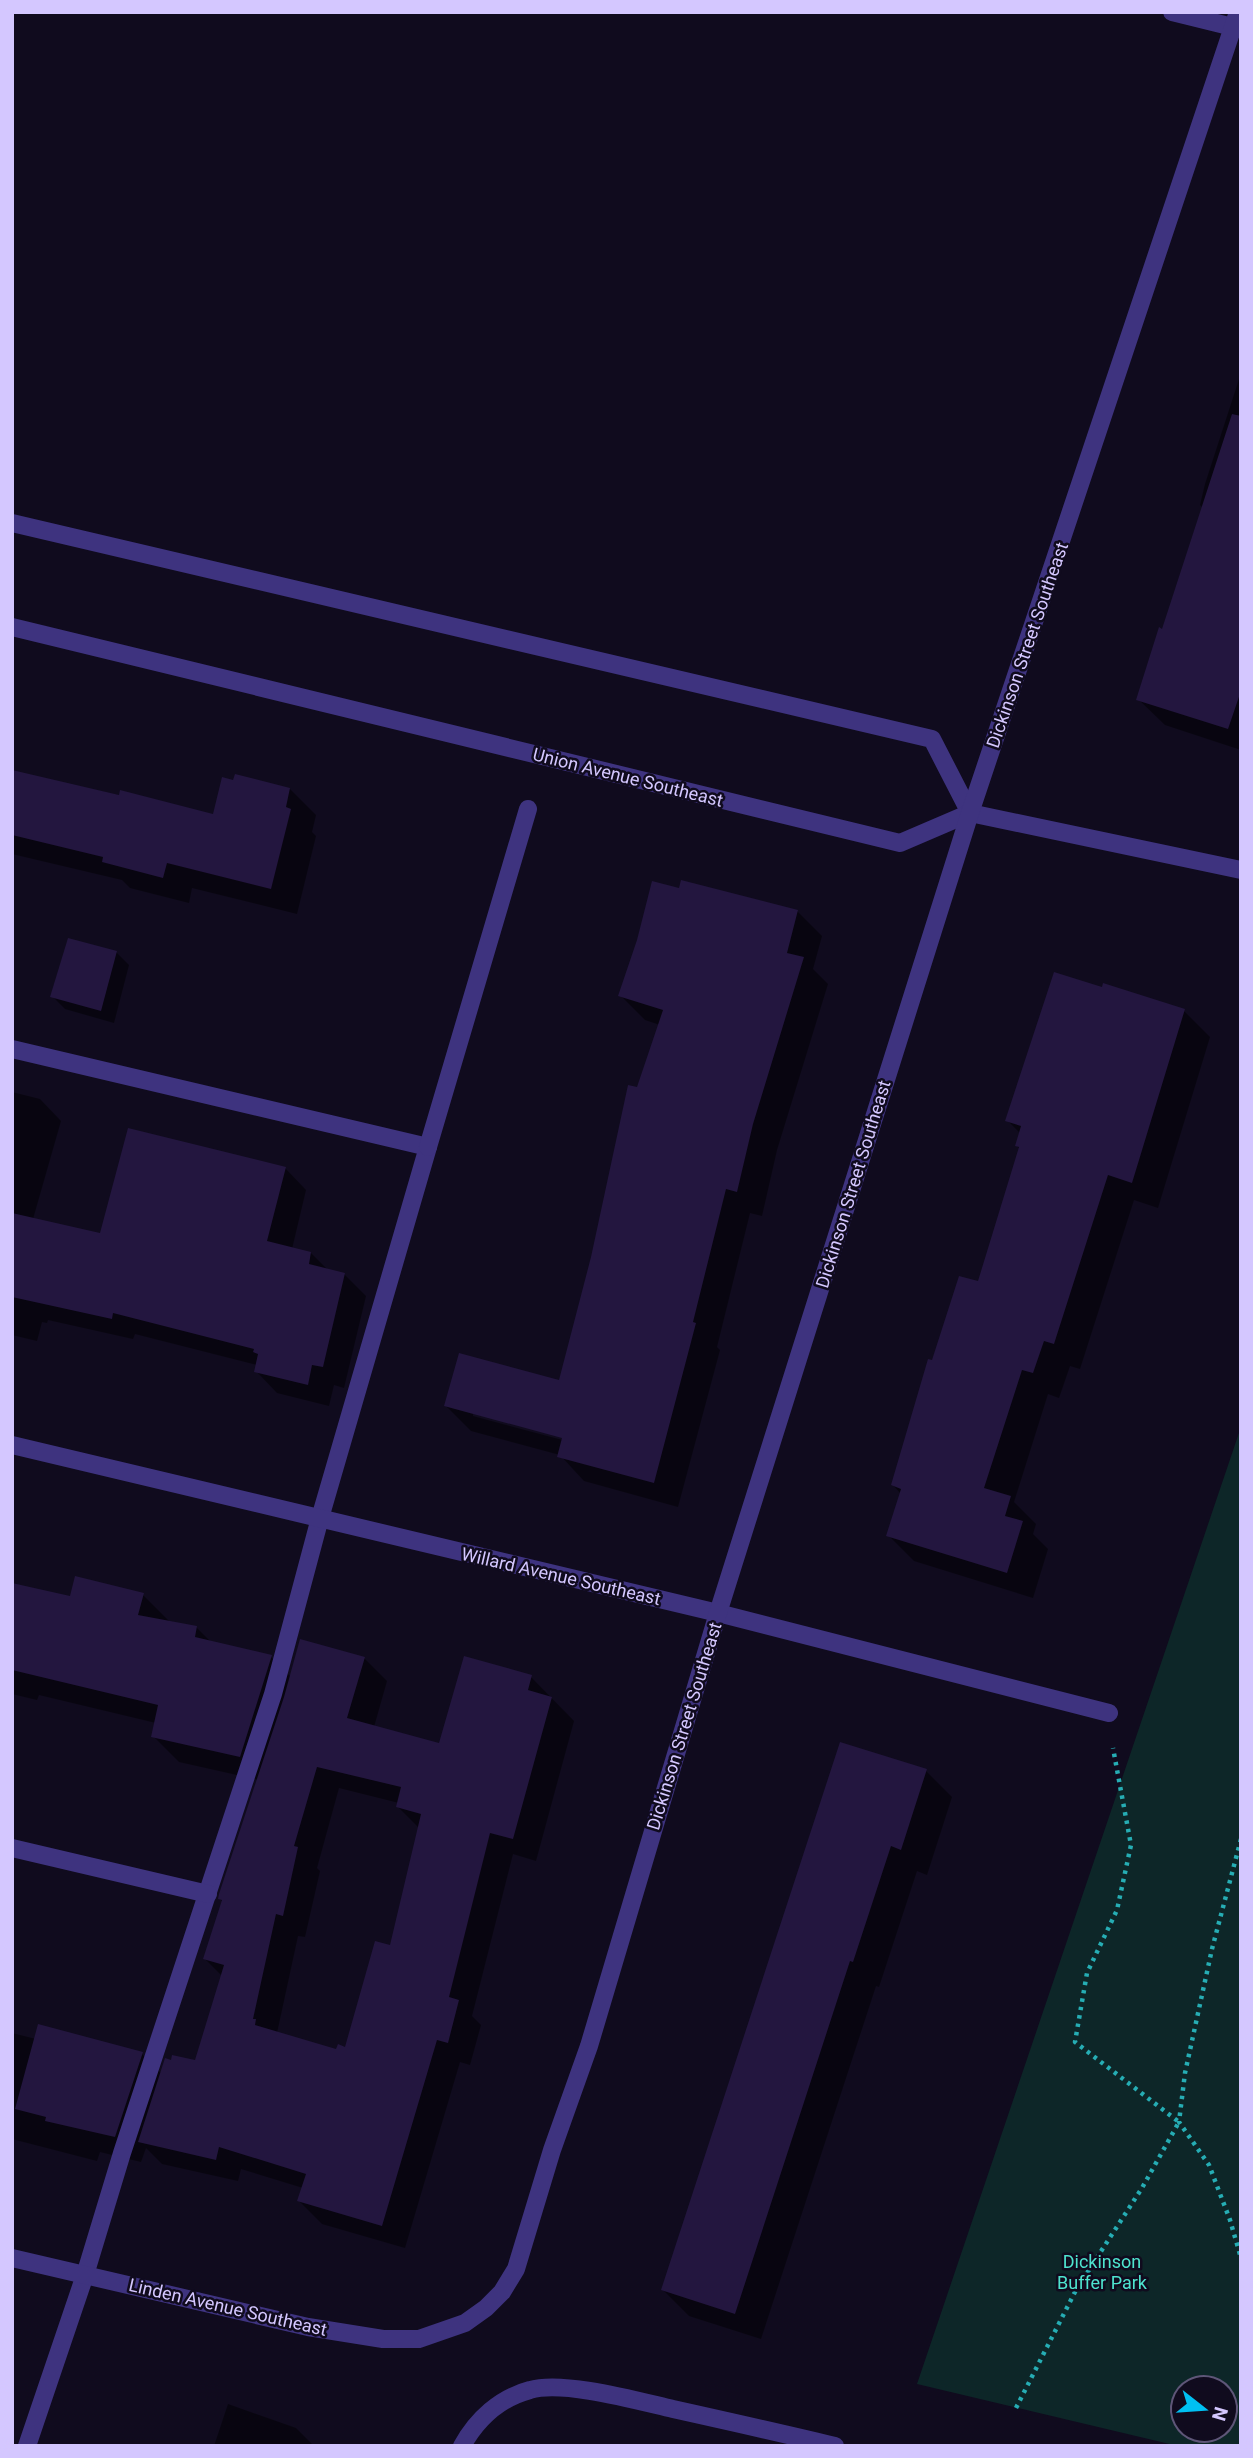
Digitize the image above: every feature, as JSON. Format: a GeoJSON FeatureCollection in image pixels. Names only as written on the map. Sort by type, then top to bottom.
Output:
{"type":"FeatureCollection","features":[{"type":"Feature","properties":{"kind":"street"},"geometry":{"type":"LineString","coordinates":[[1172,12],[1238,23]]}},
{"type":"Feature","properties":{"kind":"street","name":"Dickinson Street Southeast"},"geometry":{"type":"LineString","coordinates":[[444,2332],[465,2323],[486,2308],[502,2292],[516,2269],[552,2150],[589,2046],[718,1613],[971,813],[1238,23]]}},
{"type":"Feature","properties":{"kind":"street"},"geometry":{"type":"LineString","coordinates":[[12,523],[932,739],[971,813],[1241,870]]}},
{"type":"Feature","properties":{"kind":"street","name":"Union Avenue Southeast"},"geometry":{"type":"LineString","coordinates":[[12,627],[900,843],[971,813]]}},
{"type":"Feature","properties":{"kind":"street"},"geometry":{"type":"LineString","coordinates":[[27,2446],[273,1694],[320,1518],[528,809]]}},
{"type":"Feature","properties":{"kind":"street"},"geometry":{"type":"LineString","coordinates":[[12,1049],[428,1147]]}},
{"type":"Feature","properties":{"kind":"street","name":"Willard Avenue Southeast"},"geometry":{"type":"LineString","coordinates":[[12,1445],[718,1613],[1109,1713]]}},
{"type":"Feature","properties":{"kind":"street"},"geometry":{"type":"LineString","coordinates":[[12,1848],[208,1894]]}},
{"type":"Feature","properties":{"kind":"street","name":"Linden Avenue Southeast"},"geometry":{"type":"LineString","coordinates":[[12,2258],[307,2327],[383,2339],[419,2339],[444,2332]]}},
{"type":"Feature","properties":{"kind":"street"},"geometry":{"type":"LineString","coordinates":[[462,2446],[470,2431],[486,2413],[508,2399],[531,2389],[557,2387],[620,2396],[835,2446]]}},
{"type":"Feature","properties":{"kind":"path"},"geometry":{"type":"LineString","coordinates":[[1109,1713],[1115,1767],[1131,1845],[1117,1910],[1087,1973],[1075,2042],[1179,2122],[1209,2165],[1241,2258]]}},
{"type":"Feature","properties":{"kind":"path"},"geometry":{"type":"LineString","coordinates":[[1016,2408],[1076,2290],[1142,2188],[1179,2122],[1185,2073],[1212,1949],[1241,1839]]}},
{"type":"Feature","properties":{"kind":"green space","name":"Dickinson Buffer Park"},"geometry":{"type":"Polygon","coordinates":[[[1241,1427],[1241,2446],[1170,2444],[1239,2444],[1239,2374],[1169,2374],[1169,2444],[917,2384],[1241,1427]]]}},
{"type":"Feature","properties":{"kind":"building"},"geometry":{"type":"Polygon","coordinates":[[[1232,414],[1241,416],[1241,691],[1228,729],[1136,700],[1232,414]]]}},
{"type":"Feature","properties":{"kind":"building"},"geometry":{"type":"Polygon","coordinates":[[[12,770],[119,795],[120,790],[213,814],[222,777],[233,780],[235,774],[290,788],[286,807],[291,809],[271,889],[167,863],[163,878],[102,862],[103,857],[12,835],[12,770]]]}},
{"type":"Feature","properties":{"kind":"building"},"geometry":{"type":"Polygon","coordinates":[[[681,880],[798,910],[787,953],[804,957],[753,1124],[737,1192],[726,1189],[693,1322],[696,1323],[654,1483],[557,1457],[562,1438],[444,1406],[459,1353],[559,1380],[591,1257],[628,1085],[637,1087],[663,1010],[618,996],[637,940],[652,881],[679,888],[681,880]]]}},
{"type":"Feature","properties":{"kind":"building"},"geometry":{"type":"Polygon","coordinates":[[[68,938],[117,951],[101,1011],[50,997],[68,938]]]}},
{"type":"Feature","properties":{"kind":"building"},"geometry":{"type":"Polygon","coordinates":[[[1054,972],[1102,987],[1103,983],[1185,1009],[1132,1183],[1108,1175],[1054,1344],[1044,1341],[1033,1373],[1022,1370],[984,1488],[1011,1496],[1005,1516],[1023,1521],[1007,1573],[886,1536],[901,1489],[891,1485],[928,1359],[932,1360],[959,1276],[978,1281],[1019,1147],[1015,1146],[1021,1126],[1005,1121],[1054,972]]]}},
{"type":"Feature","properties":{"kind":"building"},"geometry":{"type":"Polygon","coordinates":[[[128,1128],[286,1167],[267,1241],[311,1252],[309,1264],[345,1273],[323,1367],[312,1365],[308,1385],[254,1372],[258,1354],[253,1352],[254,1349],[113,1313],[112,1319],[12,1297],[12,1213],[100,1233],[128,1128]]]}},
{"type":"Feature","properties":{"kind":"building"},"geometry":{"type":"Polygon","coordinates":[[[75,1576],[144,1593],[138,1615],[197,1626],[195,1637],[272,1655],[240,1757],[151,1737],[158,1705],[12,1670],[12,1583],[70,1596],[75,1576]]]}},
{"type":"Feature","properties":{"kind":"building"},"geometry":{"type":"Polygon","coordinates":[[[300,1639],[365,1657],[347,1718],[439,1743],[464,1656],[532,1675],[528,1690],[552,1697],[513,1839],[490,1833],[449,1997],[459,2000],[448,2043],[437,2040],[382,2226],[297,2201],[306,2174],[219,2147],[216,2160],[138,2142],[165,2058],[171,2060],[172,2055],[195,2060],[224,1965],[203,1959],[222,1900],[218,1899],[219,1894],[284,1697],[300,1639]],[[317,1767],[294,1846],[298,1847],[283,1916],[276,1914],[253,2019],[256,2019],[255,2025],[336,2049],[338,2044],[345,2047],[375,1941],[390,1945],[421,1814],[396,1807],[401,1787],[317,1767]]]}},
{"type":"Feature","properties":{"kind":"building"},"geometry":{"type":"Polygon","coordinates":[[[840,1742],[927,1769],[901,1850],[891,1846],[853,1962],[850,1961],[735,2314],[661,2290],[840,1742]]]}},
{"type":"Feature","properties":{"kind":"building"},"geometry":{"type":"Polygon","coordinates":[[[38,2024],[143,2052],[115,2137],[45,2121],[46,2117],[15,2109],[38,2024]]]}}]}
